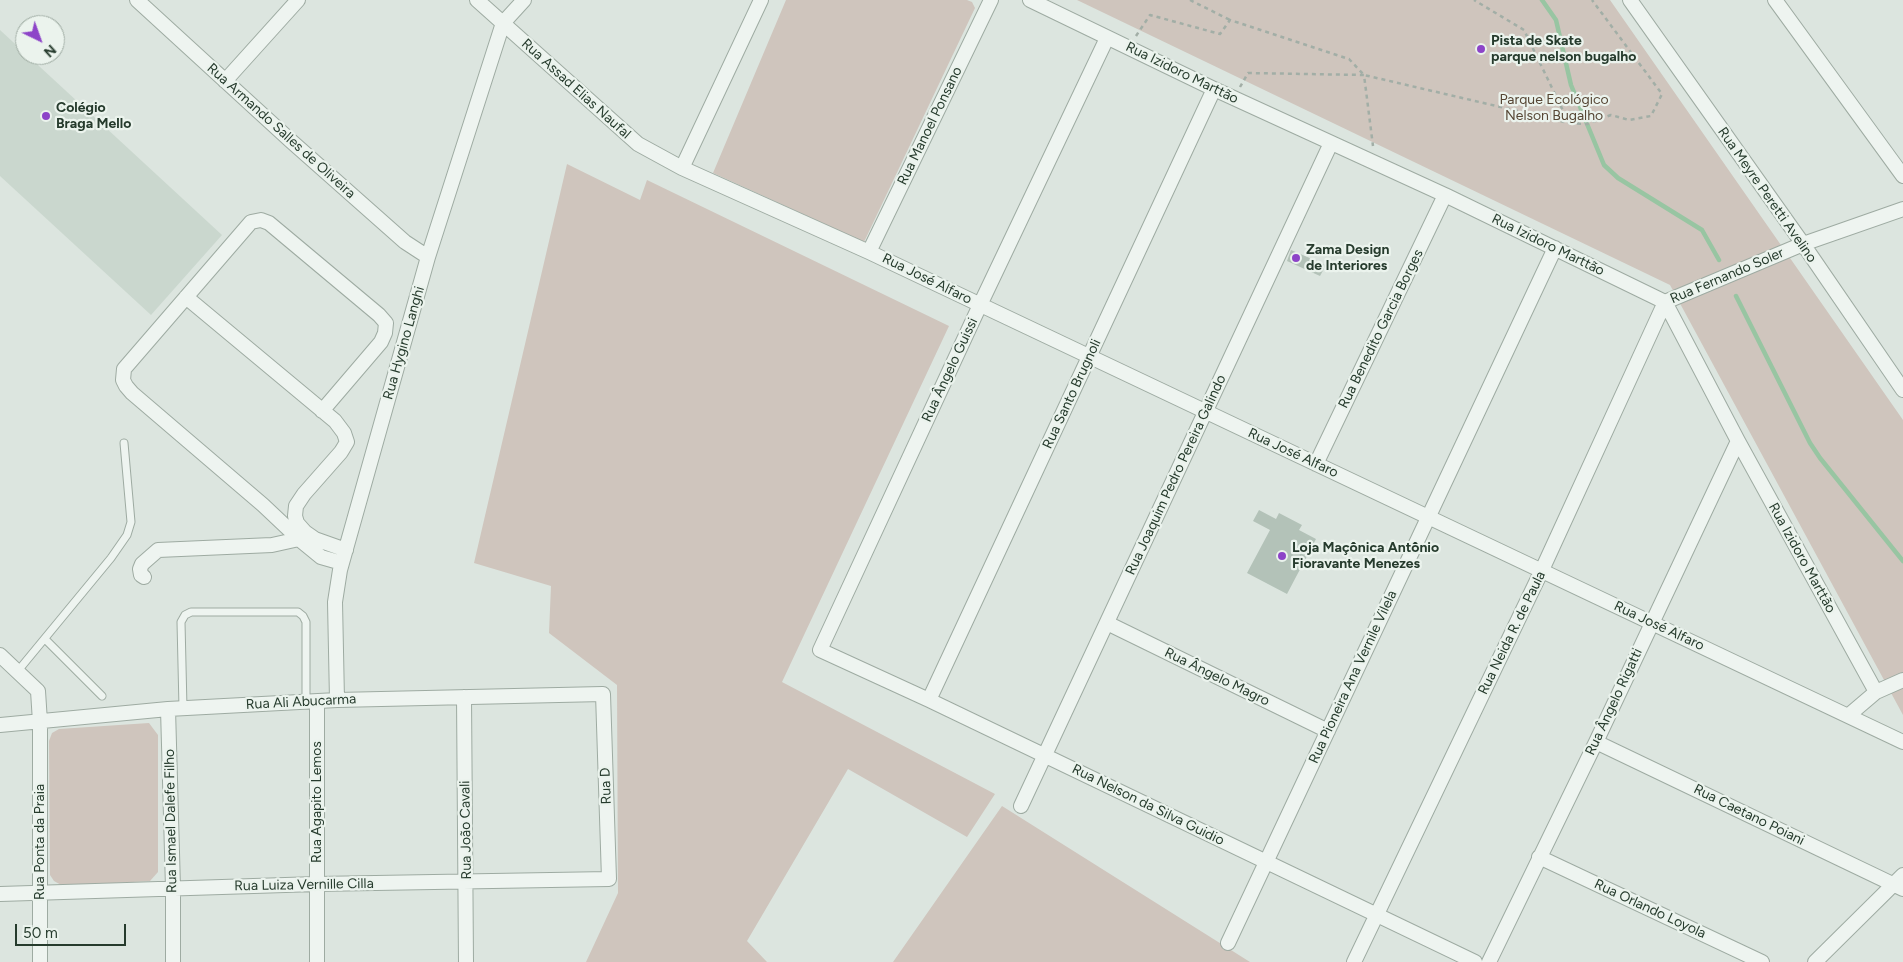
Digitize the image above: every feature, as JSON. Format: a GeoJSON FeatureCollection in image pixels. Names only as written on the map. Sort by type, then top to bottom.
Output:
{"type":"FeatureCollection","features":[{"type":"Feature","properties":{"kind":"street","name":"Rua Armando Salles de Oliveira"},"geometry":{"type":"LineString","coordinates":[[137,0],[406,242],[428,257]]}},
{"type":"Feature","properties":{"kind":"street"},"geometry":{"type":"LineString","coordinates":[[225,81],[298,0]]}},
{"type":"Feature","properties":{"kind":"street","name":"Rua Assad Elias Naufal"},"geometry":{"type":"LineString","coordinates":[[477,0],[638,144],[682,168]]}},
{"type":"Feature","properties":{"kind":"street","name":"Rua Hygino Langhi"},"geometry":{"type":"LineString","coordinates":[[337,700],[335,602],[344,557],[428,257],[503,23],[524,0]]}},
{"type":"Feature","properties":{"kind":"street"},"geometry":{"type":"LineString","coordinates":[[682,168],[761,0]]}},
{"type":"Feature","properties":{"kind":"street","name":"Rua Manoel Ponsano"},"geometry":{"type":"LineString","coordinates":[[869,252],[991,0]]}},
{"type":"Feature","properties":{"kind":"street","name":"Rua Izidoro Marttão"},"geometry":{"type":"LineString","coordinates":[[1030,0],[1214,89],[1445,195],[1665,302],[1738,441],[1876,692]]}},
{"type":"Feature","properties":{"kind":"street","name":"Rua Meyre Peretti Avelino"},"geometry":{"type":"LineString","coordinates":[[1630,0],[1803,244],[1903,390]]}},
{"type":"Feature","properties":{"kind":"street"},"geometry":{"type":"LineString","coordinates":[[1775,0],[1903,176]]}},
{"type":"Feature","properties":{"kind":"street","name":"Rua Ângelo Guissi"},"geometry":{"type":"LineString","coordinates":[[820,650],[980,305],[1107,38]]}},
{"type":"Feature","properties":{"kind":"street","name":"Rua Santo Brugnoli"},"geometry":{"type":"LineString","coordinates":[[929,700],[1214,89]]}},
{"type":"Feature","properties":{"kind":"street","name":"Rua Joaquim Pedro Pereira Galindo"},"geometry":{"type":"LineString","coordinates":[[1021,806],[1331,143]]}},
{"type":"Feature","properties":{"kind":"street","name":"Rua José Alfaro"},"geometry":{"type":"LineString","coordinates":[[682,168],[869,252],[1903,742]]}},
{"type":"Feature","properties":{"kind":"street","name":"Rua Benedito Garcia Borges"},"geometry":{"type":"LineString","coordinates":[[1316,464],[1445,195]]}},
{"type":"Feature","properties":{"kind":"street","name":"Rua Fernando Soler"},"geometry":{"type":"LineString","coordinates":[[1665,302],[1803,244],[1903,209]]}},
{"type":"Feature","properties":{"kind":"street"},"geometry":{"type":"LineString","coordinates":[[322,411],[381,342],[385,333],[386,323],[269,222],[261,220],[251,222],[124,369],[123,380],[126,386],[263,505],[302,536],[321,557],[344,557]]}},
{"type":"Feature","properties":{"kind":"street","name":"Rua Pioneira Ana Vernile Vilela"},"geometry":{"type":"LineString","coordinates":[[1228,943],[1555,248]]}},
{"type":"Feature","properties":{"kind":"street"},"geometry":{"type":"LineString","coordinates":[[186,297],[322,411],[344,432],[347,442],[342,452],[304,494],[296,506],[295,516],[302,536]]}},
{"type":"Feature","properties":{"kind":"street","name":"Rua Neida R. de Paula"},"geometry":{"type":"LineString","coordinates":[[1354,962],[1542,570],[1665,302]]}},
{"type":"Feature","properties":{"kind":"street","name":"Rua Ângelo Rigatti"},"geometry":{"type":"LineString","coordinates":[[1488,962],[1596,742],[1738,441]]}},
{"type":"Feature","properties":{"kind":"street"},"geometry":{"type":"LineString","coordinates":[[144,578],[141,575],[140,569],[142,564],[158,550],[272,545],[302,536]]}},
{"type":"Feature","properties":{"kind":"street","name":"Rua Ângelo Magro"},"geometry":{"type":"LineString","coordinates":[[1107,622],[1328,731]]}},
{"type":"Feature","properties":{"kind":"street","name":"Rua Nelson da Silva Guidio"},"geometry":{"type":"LineString","coordinates":[[820,650],[1045,755],[1475,962]]}},
{"type":"Feature","properties":{"kind":"street","name":"Rua Ponta da Praia"},"geometry":{"type":"LineString","coordinates":[[0,655],[38,691],[40,722],[40,962]]}},
{"type":"Feature","properties":{"kind":"street"},"geometry":{"type":"LineString","coordinates":[[1848,715],[1876,692],[1903,680]]}},
{"type":"Feature","properties":{"kind":"street","name":"Rua Ali Abucarma"},"geometry":{"type":"LineString","coordinates":[[0,724],[40,722],[168,709],[337,700],[603,694]]}},
{"type":"Feature","properties":{"kind":"street","name":"Rua D"},"geometry":{"type":"LineString","coordinates":[[603,694],[609,879]]}},
{"type":"Feature","properties":{"kind":"street","name":"Rua João Cavali"},"geometry":{"type":"LineString","coordinates":[[464,697],[466,962]]}},
{"type":"Feature","properties":{"kind":"street","name":"Rua Agapito Lemos"},"geometry":{"type":"LineString","coordinates":[[312,702],[317,962]]}},
{"type":"Feature","properties":{"kind":"street","name":"Rua Ismael Dalefe Filho"},"geometry":{"type":"LineString","coordinates":[[168,709],[173,962]]}},
{"type":"Feature","properties":{"kind":"street","name":"Rua Caetano Poiani"},"geometry":{"type":"LineString","coordinates":[[1596,742],[1900,883]]}},
{"type":"Feature","properties":{"kind":"street","name":"Rua Orlando Loyola"},"geometry":{"type":"LineString","coordinates":[[1539,856],[1762,962]]}},
{"type":"Feature","properties":{"kind":"street","name":"Rua Luiza Vernille Cilla"},"geometry":{"type":"LineString","coordinates":[[0,894],[317,884],[609,879]]}},
{"type":"Feature","properties":{"kind":"street"},"geometry":{"type":"LineString","coordinates":[[1814,962],[1900,883]]}},
{"type":"Feature","properties":{"kind":"lane"},"geometry":{"type":"LineString","coordinates":[[17,672],[111,558],[127,535],[131,522],[124,443]]}},
{"type":"Feature","properties":{"kind":"lane"},"geometry":{"type":"LineString","coordinates":[[183,708],[181,622],[191,612],[298,612],[306,622],[312,702]]}},
{"type":"Feature","properties":{"kind":"lane"},"geometry":{"type":"LineString","coordinates":[[44,639],[102,696]]}},
{"type":"Feature","properties":{"kind":"path"},"geometry":{"type":"LineString","coordinates":[[1190,0],[1230,20],[1349,60],[1364,75],[1375,163]]}},
{"type":"Feature","properties":{"kind":"path"},"geometry":{"type":"LineString","coordinates":[[1474,0],[1524,30],[1568,123]]}},
{"type":"Feature","properties":{"kind":"path"},"geometry":{"type":"LineString","coordinates":[[1234,98],[1248,73],[1364,75],[1568,123],[1587,124],[1612,115],[1629,120],[1651,116],[1662,94],[1592,0]]}},
{"type":"Feature","properties":{"kind":"path"},"geometry":{"type":"LineString","coordinates":[[1128,47],[1150,15],[1220,34],[1230,20]]}},
{"type":"Feature","properties":{"kind":"shaded area","name":"Colégio Braga Mello"},"geometry":{"type":"Polygon","coordinates":[[[0,30],[15,44],[15,65],[38,65],[222,235],[151,315],[0,176],[0,30]]]}},
{"type":"Feature","properties":{"kind":"green space"},"geometry":{"type":"Polygon","coordinates":[[[786,0],[967,0],[972,2],[975,8],[864,242],[713,173],[786,0]]]}},
{"type":"Feature","properties":{"kind":"green space","name":"Parque Ecológico Nelson Bugalho"},"geometry":{"type":"Polygon","coordinates":[[[1077,0],[1610,0],[1903,420],[1903,715],[1670,285],[1077,0]]]}},
{"type":"Feature","properties":{"kind":"green space"},"geometry":{"type":"Polygon","coordinates":[[[567,164],[640,200],[647,180],[949,326],[782,682],[995,794],[967,837],[848,769],[747,941],[767,962],[586,962],[618,893],[617,685],[549,633],[551,586],[474,563],[567,164]]]}},
{"type":"Feature","properties":{"kind":"green space"},"geometry":{"type":"Polygon","coordinates":[[[149,723],[158,735],[158,872],[150,881],[63,886],[54,881],[50,875],[49,741],[52,733],[59,729],[149,723]]]}},
{"type":"Feature","properties":{"kind":"green space"},"geometry":{"type":"Polygon","coordinates":[[[1002,806],[1250,962],[893,962],[1002,806]]]}},
{"type":"Feature","properties":{"kind":"building"},"geometry":{"type":"Polygon","coordinates":[[[1291,250],[1326,265],[1320,276],[1287,261],[1291,250]]]}},
{"type":"Feature","properties":{"kind":"building","name":"Loja Maçônica Antônio Fioravante Menezes"},"geometry":{"type":"Polygon","coordinates":[[[1259,510],[1276,519],[1279,513],[1302,525],[1299,530],[1316,539],[1287,594],[1247,573],[1270,530],[1253,521],[1259,510]]]}},
{"type":"Feature","properties":{"kind":"waterway"},"geometry":{"type":"LineString","coordinates":[[1542,0],[1556,20],[1571,85],[1604,165],[1618,178],[1702,230],[1719,260]]}},
{"type":"Feature","properties":{"kind":"waterway"},"geometry":{"type":"LineString","coordinates":[[1736,296],[1810,443],[1903,561]]}},
{"type":"Feature","properties":{"kind":"place","name":"Pista de Skate parque nelson bugalho"},"geometry":{"type":"Point","coordinates":[1481,49]}},
{"type":"Feature","properties":{"kind":"place","name":"Colégio Braga Mello"},"geometry":{"type":"Point","coordinates":[46,116]}},
{"type":"Feature","properties":{"kind":"place","name":"Zama Design de Interiores"},"geometry":{"type":"Point","coordinates":[1296,258]}},
{"type":"Feature","properties":{"kind":"place","name":"Loja Maçônica Antônio Fioravante Menezes"},"geometry":{"type":"Point","coordinates":[1282,556]}}]}
